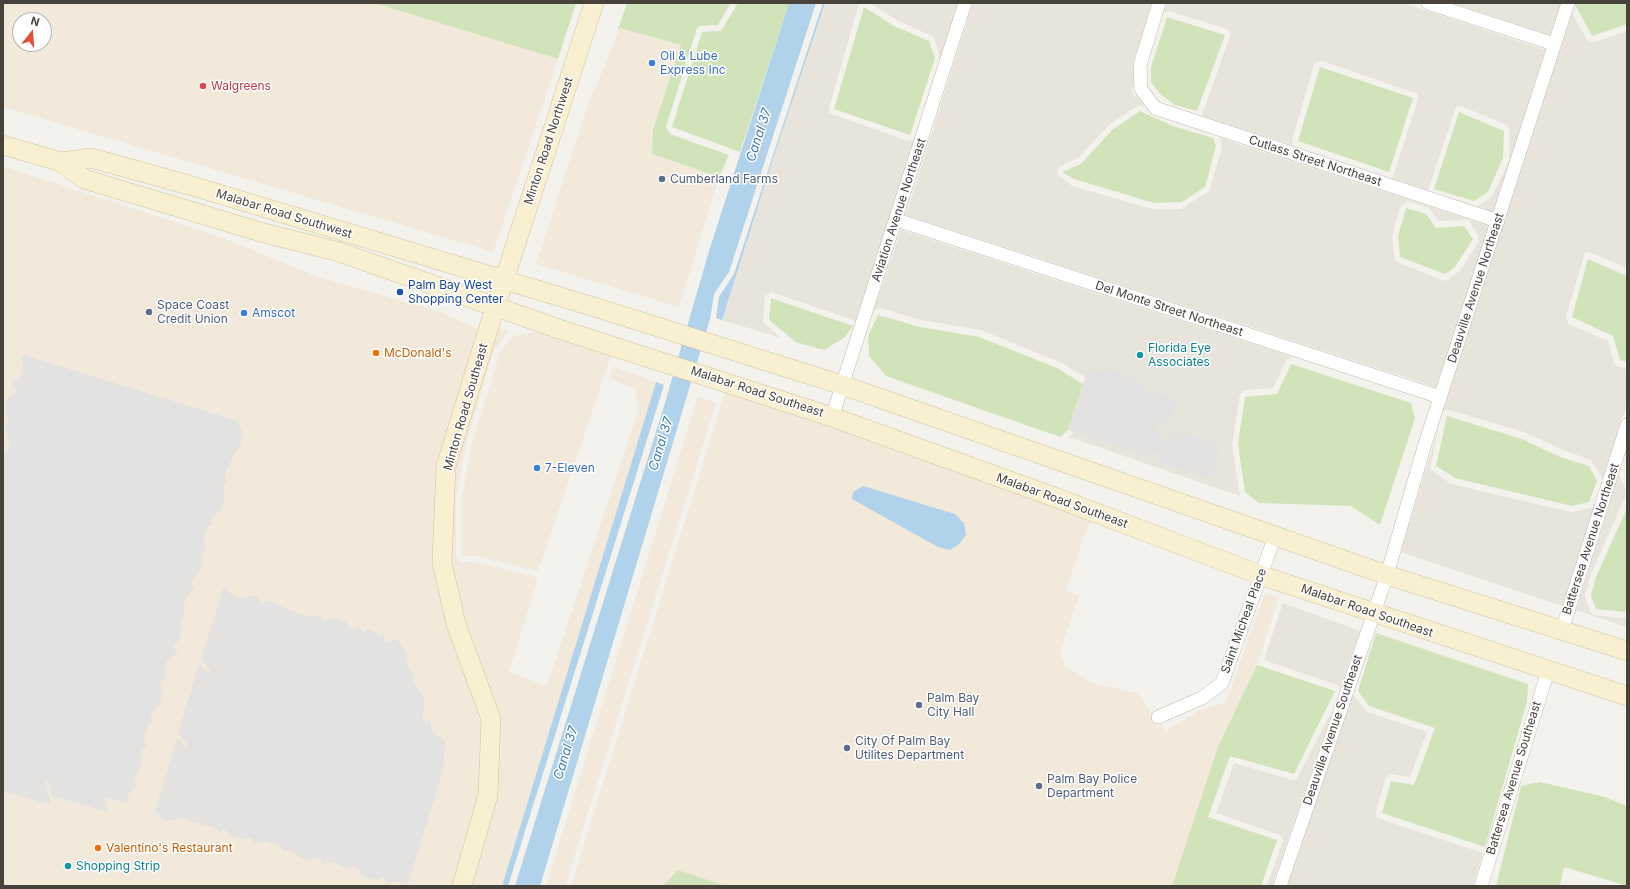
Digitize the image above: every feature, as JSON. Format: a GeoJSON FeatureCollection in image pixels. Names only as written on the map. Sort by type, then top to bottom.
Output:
{"type":"FeatureCollection","features":[{"type":"Feature","properties":{"kind":"main road","name":"Minton Road Northwest"},"geometry":{"type":"LineString","coordinates":[[504,280],[594,3]]}},
{"type":"Feature","properties":{"kind":"main road","name":"Malabar Road Southwest"},"geometry":{"type":"LineString","coordinates":[[3,145],[61,162],[84,179],[264,233],[339,252],[496,306]]}},
{"type":"Feature","properties":{"kind":"main road","name":"Malabar Road Southwest"},"geometry":{"type":"LineString","coordinates":[[61,162],[91,158],[194,187],[504,280]]}},
{"type":"Feature","properties":{"kind":"main road","name":"Minton Road Southeast"},"geometry":{"type":"LineString","coordinates":[[462,886],[488,795],[491,719],[456,624],[442,562],[446,466],[504,280]]}},
{"type":"Feature","properties":{"kind":"main road"},"geometry":{"type":"LineString","coordinates":[[504,280],[842,385],[1387,575],[1627,651]]}},
{"type":"Feature","properties":{"kind":"main road","name":"Malabar Road Southeast"},"geometry":{"type":"LineString","coordinates":[[496,306],[559,329],[832,417],[1057,498],[1260,575],[1627,696]]}},
{"type":"Feature","properties":{"kind":"street","name":"Aviation Avenue Northeast"},"geometry":{"type":"LineString","coordinates":[[832,417],[966,3]]}},
{"type":"Feature","properties":{"kind":"street","name":"Cutlass Street Northeast"},"geometry":{"type":"LineString","coordinates":[[1159,3],[1140,65],[1141,89],[1155,108],[1498,221]]}},
{"type":"Feature","properties":{"kind":"street"},"geometry":{"type":"LineString","coordinates":[[1428,3],[1554,44]]}},
{"type":"Feature","properties":{"kind":"street","name":"Deauville Avenue Northeast"},"geometry":{"type":"LineString","coordinates":[[1387,575],[1440,397],[1568,3]]}},
{"type":"Feature","properties":{"kind":"street","name":"Del Monte Street Northeast"},"geometry":{"type":"LineString","coordinates":[[897,220],[1440,397]]}},
{"type":"Feature","properties":{"kind":"street","name":"Battersea Avenue Northeast"},"geometry":{"type":"LineString","coordinates":[[1562,630],[1627,425]]}},
{"type":"Feature","properties":{"kind":"street","name":"Saint Micheal Place"},"geometry":{"type":"LineString","coordinates":[[1158,717],[1202,698],[1222,683],[1275,536]]}},
{"type":"Feature","properties":{"kind":"street","name":"Deauville Avenue Southeast"},"geometry":{"type":"LineString","coordinates":[[1280,886],[1387,575]]}},
{"type":"Feature","properties":{"kind":"street","name":"Battersea Avenue Southeast"},"geometry":{"type":"LineString","coordinates":[[1481,886],[1548,671]]}},
{"type":"Feature","properties":{"kind":"shaded area"},"geometry":{"type":"Polygon","coordinates":[[[3,3],[374,3],[558,59],[493,252],[3,107],[3,3]]]}},
{"type":"Feature","properties":{"kind":"shaded area"},"geometry":{"type":"Polygon","coordinates":[[[825,3],[859,3],[829,108],[829,113],[908,141],[914,140],[916,137],[856,321],[771,292],[765,296],[763,322],[781,338],[722,320],[771,165],[825,3]]]}},
{"type":"Feature","properties":{"kind":"shaded area"},"geometry":{"type":"Polygon","coordinates":[[[870,3],[958,3],[927,101],[940,58],[934,37],[897,20],[870,3]]]}},
{"type":"Feature","properties":{"kind":"shaded area"},"geometry":{"type":"Polygon","coordinates":[[[973,3],[1152,3],[1133,63],[1134,86],[1131,88],[1134,97],[1138,97],[1144,106],[1137,106],[1109,125],[1078,158],[1059,167],[1057,174],[1072,186],[1152,209],[1181,209],[1209,191],[1222,148],[1220,138],[1489,226],[1436,387],[906,215],[973,3]],[[1406,201],[1400,207],[1392,237],[1395,261],[1444,281],[1460,271],[1479,241],[1478,235],[1468,220],[1439,221],[1429,208],[1406,201]]]}},
{"type":"Feature","properties":{"kind":"shaded area"},"geometry":{"type":"Polygon","coordinates":[[[1167,3],[1403,3],[1545,50],[1494,212],[1478,206],[1492,196],[1509,161],[1510,131],[1507,125],[1461,106],[1456,107],[1428,190],[1391,178],[1394,174],[1418,100],[1418,94],[1322,61],[1316,62],[1314,65],[1292,140],[1293,145],[1202,116],[1231,33],[1227,29],[1169,11],[1164,12],[1167,3]]]}},
{"type":"Feature","properties":{"kind":"shaded area"},"geometry":{"type":"Polygon","coordinates":[[[1453,3],[1561,3],[1550,35],[1453,3]]]}},
{"type":"Feature","properties":{"kind":"shaded area"},"geometry":{"type":"Polygon","coordinates":[[[1572,13],[1587,40],[1592,43],[1627,31],[1627,268],[1589,252],[1585,253],[1566,316],[1569,324],[1608,341],[1614,363],[1617,366],[1627,369],[1627,403],[1603,479],[1591,460],[1563,450],[1524,432],[1449,410],[1443,411],[1572,13]]]}},
{"type":"Feature","properties":{"kind":"shaded area"},"geometry":{"type":"Polygon","coordinates":[[[620,28],[681,45],[653,129],[652,154],[719,177],[679,307],[536,264],[587,108],[620,28]]]}},
{"type":"Feature","properties":{"kind":"shaded area"},"geometry":{"type":"Polygon","coordinates":[[[3,166],[223,238],[319,277],[440,312],[487,333],[446,466],[442,562],[491,719],[488,795],[462,886],[3,886],[3,166]]]}},
{"type":"Feature","properties":{"kind":"shaded area"},"geometry":{"type":"Polygon","coordinates":[[[901,230],[1292,357],[1286,361],[1273,388],[1245,390],[1240,394],[1232,445],[1240,496],[1069,437],[1074,432],[1089,384],[1087,378],[1060,362],[981,330],[922,320],[880,308],[874,310],[901,230]]]}},
{"type":"Feature","properties":{"kind":"shaded area"},"geometry":{"type":"Polygon","coordinates":[[[496,327],[509,331],[494,350],[466,443],[456,497],[456,557],[460,562],[476,562],[538,578],[509,672],[547,686],[639,409],[635,389],[609,379],[613,367],[656,382],[502,886],[469,886],[498,719],[463,621],[449,560],[453,467],[496,327]]]}},
{"type":"Feature","properties":{"kind":"shaded area"},"geometry":{"type":"Polygon","coordinates":[[[533,332],[611,356],[538,571],[477,556],[462,556],[461,528],[462,497],[472,444],[500,352],[513,336],[533,332]]]}},
{"type":"Feature","properties":{"kind":"shaded area"},"geometry":{"type":"Polygon","coordinates":[[[21,354],[238,421],[243,435],[240,447],[232,456],[233,459],[228,466],[225,475],[227,483],[223,486],[225,496],[221,510],[209,520],[212,523],[208,527],[203,540],[206,552],[201,554],[203,562],[199,572],[190,583],[195,587],[187,596],[183,608],[185,617],[181,619],[182,628],[179,640],[173,646],[178,652],[167,661],[165,672],[166,680],[160,681],[163,693],[160,705],[150,715],[153,719],[148,725],[144,737],[147,749],[141,750],[142,759],[139,771],[133,779],[137,785],[129,793],[127,803],[107,798],[105,800],[108,812],[52,796],[48,781],[45,782],[51,805],[3,791],[3,453],[10,447],[4,423],[8,422],[5,407],[8,398],[17,391],[11,384],[20,377],[23,365],[21,354]]]}},
{"type":"Feature","properties":{"kind":"shaded area"},"geometry":{"type":"Polygon","coordinates":[[[1088,369],[1098,372],[1108,369],[1139,380],[1148,390],[1177,399],[1168,426],[1157,423],[1156,427],[1158,435],[1166,439],[1169,437],[1172,429],[1222,444],[1211,479],[1158,462],[1160,453],[1155,452],[1147,456],[1068,430],[1088,369]]]}},
{"type":"Feature","properties":{"kind":"shaded area"},"geometry":{"type":"Polygon","coordinates":[[[725,393],[865,438],[1094,517],[1084,536],[1066,591],[1079,596],[1060,653],[1065,666],[1095,684],[1137,693],[1166,731],[1198,711],[1226,702],[1265,593],[1279,597],[1257,665],[1218,747],[1172,886],[571,886],[725,393]]]}},
{"type":"Feature","properties":{"kind":"shaded area"},"geometry":{"type":"Polygon","coordinates":[[[698,396],[716,403],[565,886],[546,886],[698,396]]]}},
{"type":"Feature","properties":{"kind":"shaded area"},"geometry":{"type":"Polygon","coordinates":[[[1439,426],[1430,469],[1451,484],[1571,512],[1592,508],[1596,501],[1563,606],[1401,552],[1439,426]]]}},
{"type":"Feature","properties":{"kind":"shaded area"},"geometry":{"type":"Polygon","coordinates":[[[1619,474],[1627,493],[1591,574],[1585,596],[1590,612],[1593,615],[1623,618],[1627,617],[1627,627],[1576,610],[1619,474]]]}},
{"type":"Feature","properties":{"kind":"shaded area"},"geometry":{"type":"Polygon","coordinates":[[[224,586],[231,594],[241,598],[257,595],[262,603],[267,601],[310,617],[321,615],[323,621],[336,618],[345,621],[354,630],[359,627],[365,634],[367,629],[378,633],[377,636],[384,635],[386,642],[397,639],[408,656],[406,663],[415,675],[412,680],[425,700],[422,722],[431,720],[431,727],[434,732],[445,741],[445,747],[443,771],[408,884],[398,881],[386,884],[385,877],[376,880],[365,878],[354,865],[349,869],[331,862],[321,864],[320,857],[309,860],[299,857],[290,849],[285,852],[277,845],[265,841],[253,844],[252,838],[243,839],[231,836],[224,829],[220,832],[213,827],[188,821],[189,817],[168,821],[164,820],[155,811],[177,738],[186,747],[187,744],[178,733],[199,664],[209,674],[210,670],[201,659],[224,586]]]}},
{"type":"Feature","properties":{"kind":"shaded area"},"geometry":{"type":"Polygon","coordinates":[[[1283,603],[1360,631],[1340,687],[1264,660],[1283,603]]]}},
{"type":"Feature","properties":{"kind":"shaded area"},"geometry":{"type":"Polygon","coordinates":[[[1353,694],[1367,712],[1427,732],[1410,777],[1391,774],[1386,777],[1376,812],[1377,818],[1483,853],[1473,886],[1287,886],[1353,694]]]}},
{"type":"Feature","properties":{"kind":"shaded area"},"geometry":{"type":"Polygon","coordinates":[[[1333,709],[1272,886],[1267,886],[1283,840],[1282,836],[1216,813],[1234,763],[1296,780],[1333,709]]]}},
{"type":"Feature","properties":{"kind":"green space"},"geometry":{"type":"Polygon","coordinates":[[[374,3],[576,3],[558,59],[374,3]]]}},
{"type":"Feature","properties":{"kind":"green space"},"geometry":{"type":"Polygon","coordinates":[[[627,3],[731,3],[718,25],[700,26],[697,28],[666,127],[670,134],[729,155],[719,177],[652,154],[653,129],[681,45],[620,28],[617,32],[627,3]]]}},
{"type":"Feature","properties":{"kind":"green space"},"geometry":{"type":"Polygon","coordinates":[[[738,3],[789,3],[740,152],[672,127],[702,32],[721,31],[738,3]]]}},
{"type":"Feature","properties":{"kind":"green space"},"geometry":{"type":"Polygon","coordinates":[[[1574,3],[1627,3],[1627,24],[1592,36],[1574,3]]]}},
{"type":"Feature","properties":{"kind":"green space"},"geometry":{"type":"Polygon","coordinates":[[[864,7],[894,26],[929,41],[935,58],[910,135],[834,109],[864,7]]]}},
{"type":"Feature","properties":{"kind":"green space"},"geometry":{"type":"Polygon","coordinates":[[[1167,17],[1225,35],[1197,111],[1175,105],[1161,95],[1151,82],[1151,67],[1167,17]]]}},
{"type":"Feature","properties":{"kind":"green space"},"geometry":{"type":"Polygon","coordinates":[[[1320,67],[1413,98],[1389,172],[1298,141],[1320,67]]]}},
{"type":"Feature","properties":{"kind":"green space"},"geometry":{"type":"Polygon","coordinates":[[[1140,111],[1173,126],[1213,138],[1216,146],[1205,187],[1182,202],[1154,203],[1074,179],[1062,172],[1081,164],[1112,130],[1140,111]]]}},
{"type":"Feature","properties":{"kind":"green space"},"geometry":{"type":"Polygon","coordinates":[[[1459,112],[1504,131],[1503,158],[1488,192],[1474,201],[1434,189],[1459,112]]]}},
{"type":"Feature","properties":{"kind":"green space"},"geometry":{"type":"Polygon","coordinates":[[[1406,208],[1426,214],[1436,228],[1464,226],[1473,239],[1455,267],[1445,274],[1400,257],[1398,236],[1406,208]]]}},
{"type":"Feature","properties":{"kind":"green space"},"geometry":{"type":"Polygon","coordinates":[[[1588,259],[1627,276],[1627,362],[1620,360],[1613,336],[1572,317],[1588,259]]]}},
{"type":"Feature","properties":{"kind":"green space"},"geometry":{"type":"Polygon","coordinates":[[[771,298],[853,326],[844,338],[824,350],[796,342],[769,320],[771,298]]]}},
{"type":"Feature","properties":{"kind":"green space"},"geometry":{"type":"Polygon","coordinates":[[[878,315],[920,327],[979,337],[1057,368],[1083,384],[1068,430],[1060,437],[886,376],[869,356],[868,336],[878,315]]]}},
{"type":"Feature","properties":{"kind":"green space"},"geometry":{"type":"Polygon","coordinates":[[[1291,364],[1411,403],[1415,418],[1380,525],[1351,506],[1259,503],[1245,492],[1238,444],[1245,397],[1277,394],[1291,364]]]}},
{"type":"Feature","properties":{"kind":"green space"},"geometry":{"type":"Polygon","coordinates":[[[1447,416],[1522,439],[1560,457],[1589,466],[1597,481],[1589,502],[1572,506],[1455,478],[1436,466],[1447,416]]]}},
{"type":"Feature","properties":{"kind":"green space"},"geometry":{"type":"Polygon","coordinates":[[[1627,508],[1627,609],[1624,612],[1596,609],[1591,595],[1596,577],[1627,508]]]}},
{"type":"Feature","properties":{"kind":"green space"},"geometry":{"type":"Polygon","coordinates":[[[1376,633],[1528,684],[1527,702],[1485,847],[1382,813],[1391,781],[1414,785],[1435,728],[1369,706],[1358,691],[1376,633]]]}},
{"type":"Feature","properties":{"kind":"green space"},"geometry":{"type":"Polygon","coordinates":[[[1257,665],[1335,691],[1294,774],[1230,756],[1208,817],[1277,840],[1261,886],[1172,886],[1218,747],[1257,665]]]}},
{"type":"Feature","properties":{"kind":"green space"},"geometry":{"type":"Polygon","coordinates":[[[1540,782],[1605,797],[1627,806],[1627,886],[1564,867],[1560,886],[1496,886],[1521,786],[1540,782]]]}},
{"type":"Feature","properties":{"kind":"green space"},"geometry":{"type":"Polygon","coordinates":[[[678,870],[726,886],[663,886],[678,870]]]}},
{"type":"Feature","properties":{"kind":"water","name":"Canal 37"},"geometry":{"type":"Polygon","coordinates":[[[789,3],[816,3],[729,272],[714,294],[710,319],[540,886],[515,886],[665,403],[709,251],[789,3]]]}},
{"type":"Feature","properties":{"kind":"water"},"geometry":{"type":"Polygon","coordinates":[[[823,3],[825,3],[771,165],[722,320],[716,318],[719,297],[734,274],[823,3]]]}},
{"type":"Feature","properties":{"kind":"water"},"geometry":{"type":"Polygon","coordinates":[[[656,382],[664,385],[508,886],[502,886],[656,382]]]}},
{"type":"Feature","properties":{"kind":"water"},"geometry":{"type":"Polygon","coordinates":[[[863,486],[955,514],[964,523],[966,535],[959,544],[950,550],[938,547],[852,499],[853,492],[863,486]]]}},
{"type":"Feature","properties":{"kind":"place","name":"Oil & Lube Express Inc"},"geometry":{"type":"Point","coordinates":[652,63]}},
{"type":"Feature","properties":{"kind":"place","name":"Walgreens"},"geometry":{"type":"Point","coordinates":[203,86]}},
{"type":"Feature","properties":{"kind":"place","name":"Cumberland Farms"},"geometry":{"type":"Point","coordinates":[662,179]}},
{"type":"Feature","properties":{"kind":"place","name":"Palm Bay West Shopping Center"},"geometry":{"type":"Point","coordinates":[400,292]}},
{"type":"Feature","properties":{"kind":"place","name":"Space Coast Credit Union"},"geometry":{"type":"Point","coordinates":[149,312]}},
{"type":"Feature","properties":{"kind":"place","name":"Amscot"},"geometry":{"type":"Point","coordinates":[244,313]}},
{"type":"Feature","properties":{"kind":"place","name":"McDonald's"},"geometry":{"type":"Point","coordinates":[376,353]}},
{"type":"Feature","properties":{"kind":"place","name":"Florida Eye Associates"},"geometry":{"type":"Point","coordinates":[1140,355]}},
{"type":"Feature","properties":{"kind":"place","name":"7-Eleven"},"geometry":{"type":"Point","coordinates":[537,468]}},
{"type":"Feature","properties":{"kind":"place","name":"Palm Bay City Hall"},"geometry":{"type":"Point","coordinates":[919,705]}},
{"type":"Feature","properties":{"kind":"place","name":"City Of Palm Bay Utilites Department"},"geometry":{"type":"Point","coordinates":[847,748]}},
{"type":"Feature","properties":{"kind":"place","name":"Palm Bay Police Department"},"geometry":{"type":"Point","coordinates":[1039,786]}},
{"type":"Feature","properties":{"kind":"place","name":"Valentino's Restaurant"},"geometry":{"type":"Point","coordinates":[98,848]}},
{"type":"Feature","properties":{"kind":"place","name":"Shopping Strip"},"geometry":{"type":"Point","coordinates":[68,866]}}]}
